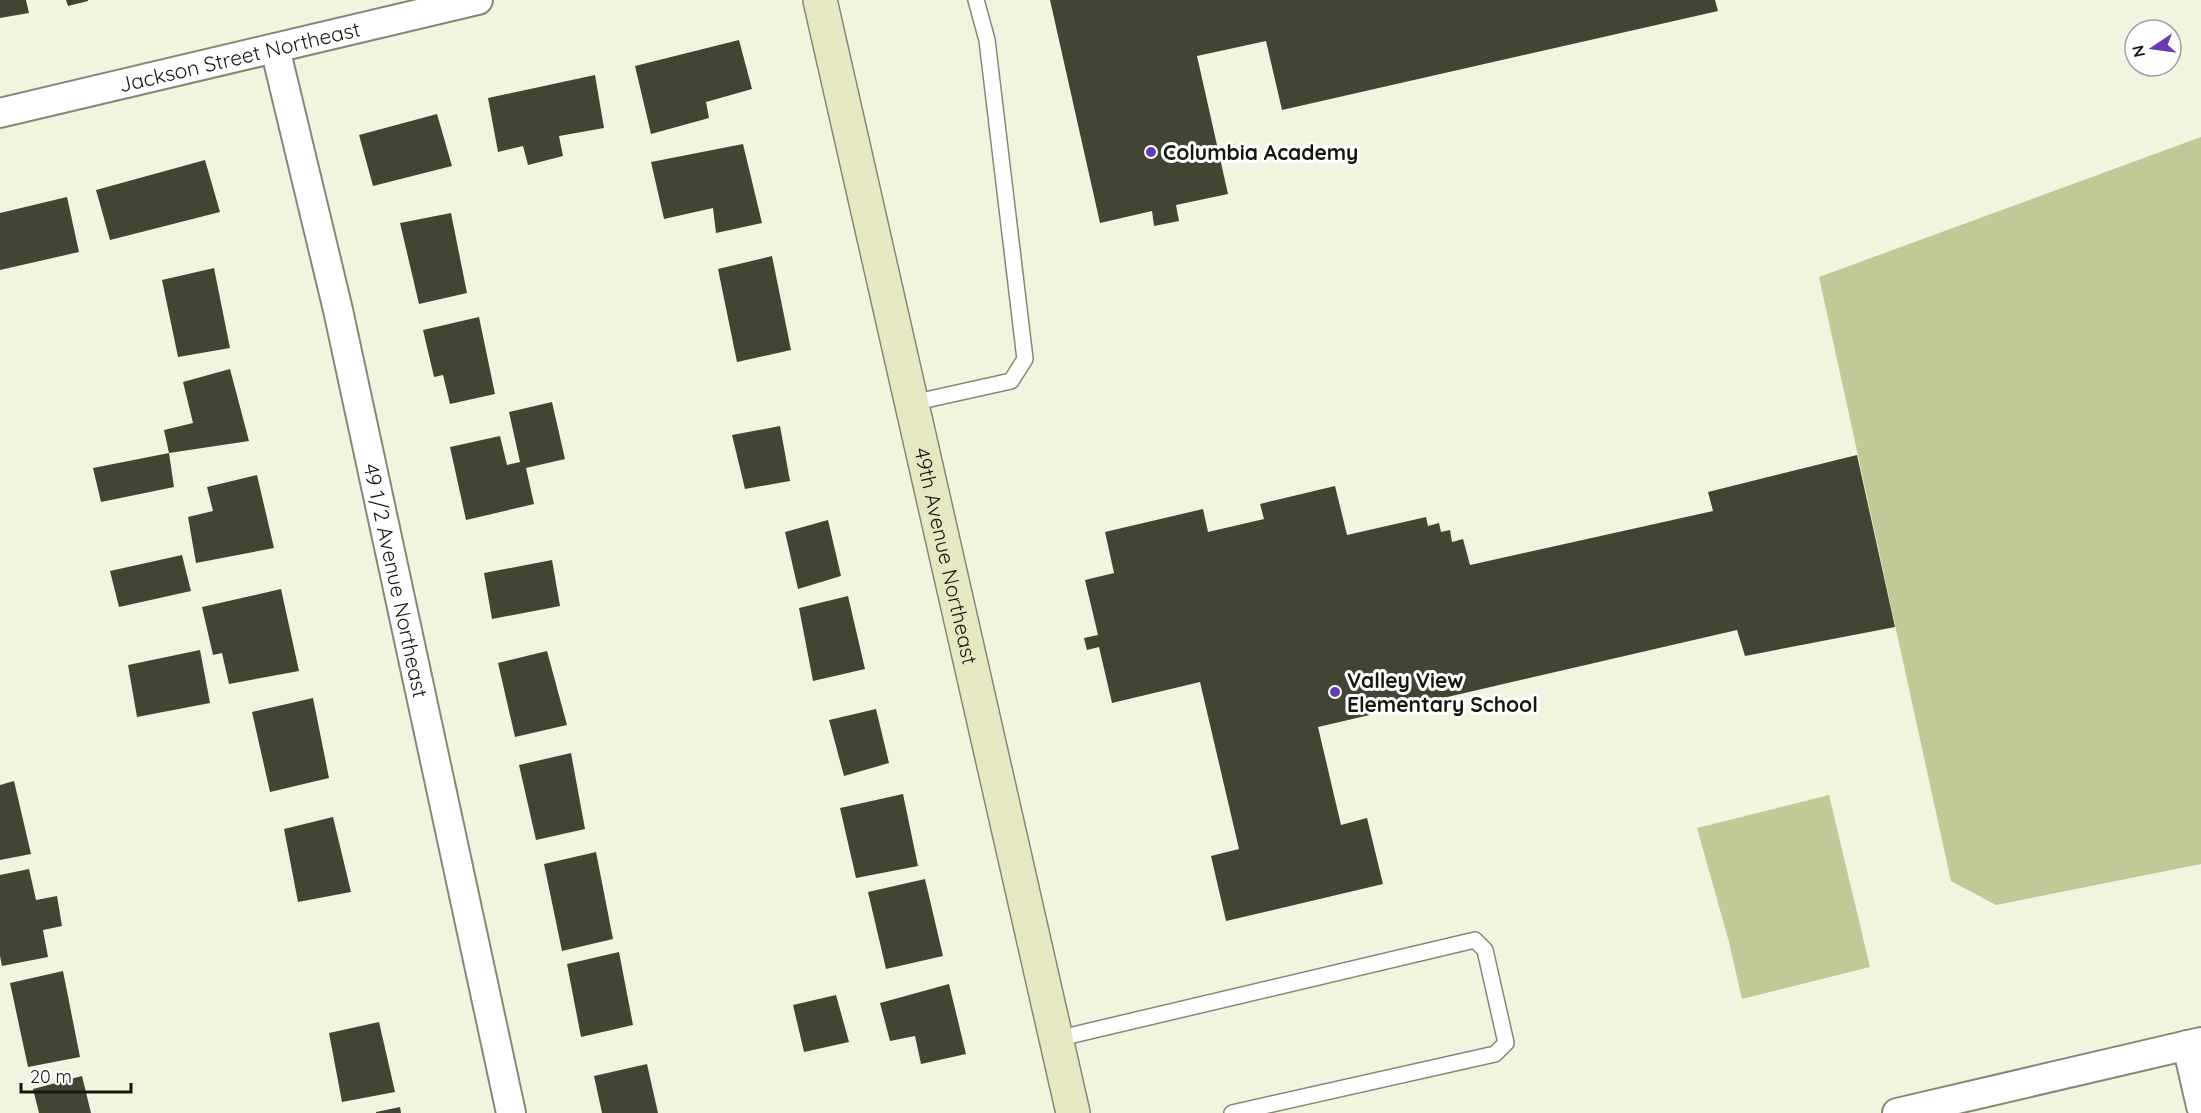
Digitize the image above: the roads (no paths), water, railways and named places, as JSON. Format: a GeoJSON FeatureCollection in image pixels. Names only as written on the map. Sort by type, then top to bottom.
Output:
{"type":"FeatureCollection","features":[{"type":"Feature","properties":{"kind":"street","name":"Jackson Street Northeast"},"geometry":{"type":"LineString","coordinates":[[0,113],[478,0]]}},
{"type":"Feature","properties":{"kind":"street","name":"49th Avenue Northeast"},"geometry":{"type":"LineString","coordinates":[[820,0],[1073,1113]]}},
{"type":"Feature","properties":{"kind":"street","name":"49 1/2 Avenue Northeast"},"geometry":{"type":"LineString","coordinates":[[276,48],[338,310],[511,1113]]}},
{"type":"Feature","properties":{"kind":"street"},"geometry":{"type":"LineString","coordinates":[[1897,1113],[2194,1044],[2201,1106]]}},
{"type":"Feature","properties":{"kind":"lane"},"geometry":{"type":"LineString","coordinates":[[912,403],[1011,381],[1024,359],[987,40],[976,0]]}},
{"type":"Feature","properties":{"kind":"lane"},"geometry":{"type":"LineString","coordinates":[[1056,1039],[1475,940],[1485,950],[1506,1043],[1495,1054],[1232,1113]]}},
{"type":"Feature","properties":{"kind":"place","name":"Columbia Academy"},"geometry":{"type":"Point","coordinates":[1151,152]}},
{"type":"Feature","properties":{"kind":"place","name":"Valley View Elementary School"},"geometry":{"type":"Point","coordinates":[1335,692]}}]}
